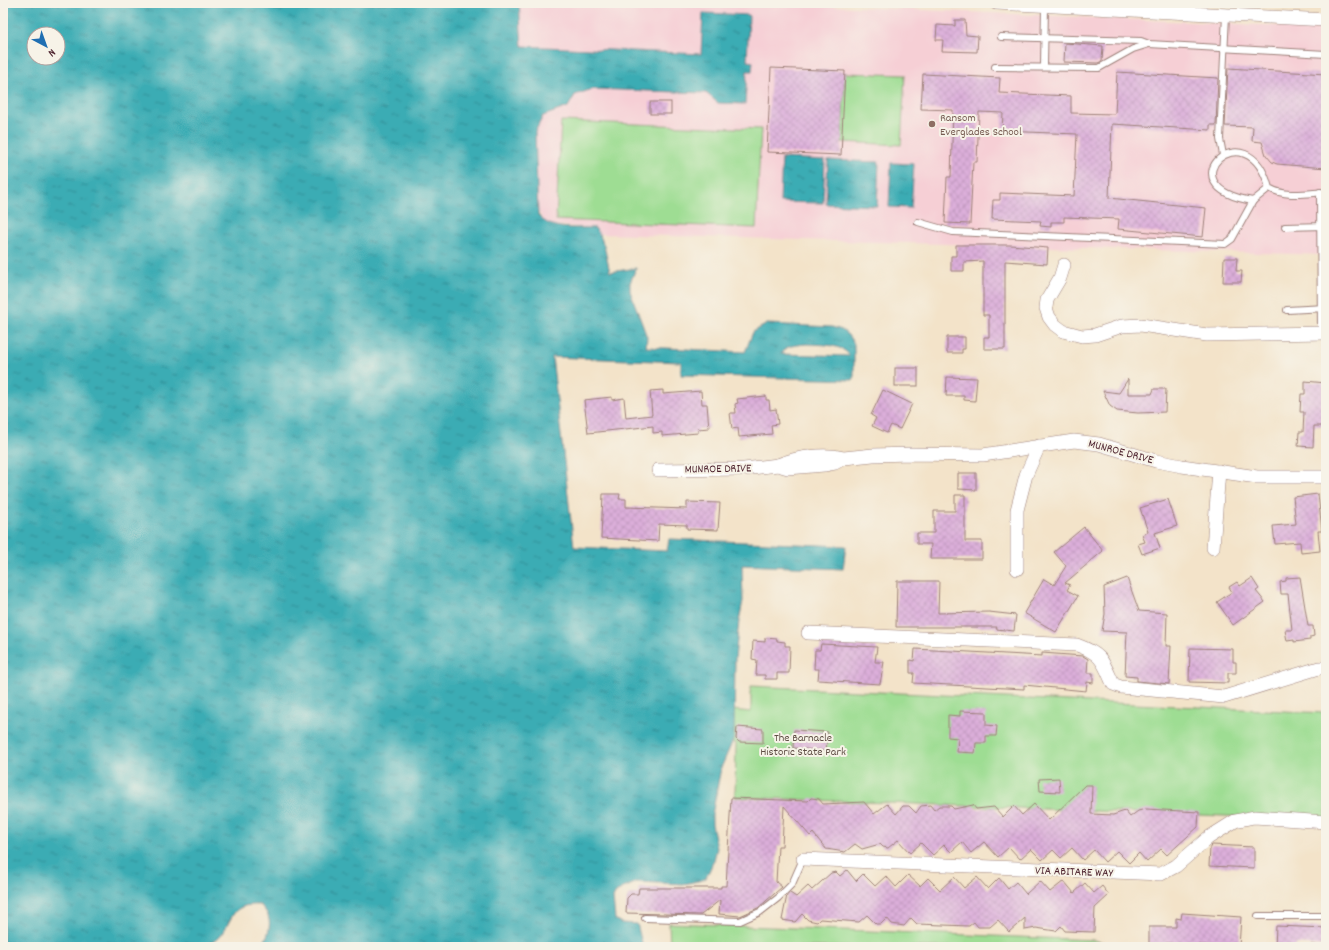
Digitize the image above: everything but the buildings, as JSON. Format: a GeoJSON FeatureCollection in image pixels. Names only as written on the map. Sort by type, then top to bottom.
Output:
{"type":"FeatureCollection","features":[{"type":"Feature","properties":{"kind":"street"},"geometry":{"type":"LineString","coordinates":[[996,3],[1326,20]]}},
{"type":"Feature","properties":{"kind":"street"},"geometry":{"type":"LineString","coordinates":[[1064,265],[1060,278],[1047,300],[1046,308],[1049,317],[1055,325],[1063,331],[1070,333],[1088,336],[1122,326],[1141,325],[1207,334],[1323,333]]}},
{"type":"Feature","properties":{"kind":"street","name":"MUNROE DRIVE"},"geometry":{"type":"LineString","coordinates":[[658,470],[744,469],[778,465],[788,460],[832,455],[844,458],[911,454],[983,456],[1074,440],[1087,441],[1156,461],[1258,477],[1326,477]]}},
{"type":"Feature","properties":{"kind":"street"},"geometry":{"type":"LineString","coordinates":[[1017,569],[1017,510],[1026,475],[1039,446]]}},
{"type":"Feature","properties":{"kind":"street"},"geometry":{"type":"LineString","coordinates":[[1213,548],[1219,471]]}},
{"type":"Feature","properties":{"kind":"street"},"geometry":{"type":"LineString","coordinates":[[808,633],[1077,645],[1091,650],[1100,658],[1113,684],[1120,687],[1224,697],[1319,668],[1326,668]]}},
{"type":"Feature","properties":{"kind":"street","name":"VIA ABITARE WAY"},"geometry":{"type":"LineString","coordinates":[[803,859],[1161,874],[1176,866],[1208,838],[1235,821],[1254,818],[1326,822]]}},
{"type":"Feature","properties":{"kind":"lane"},"geometry":{"type":"LineString","coordinates":[[1044,66],[1045,5]]}},
{"type":"Feature","properties":{"kind":"lane"},"geometry":{"type":"LineString","coordinates":[[1223,155],[1220,139],[1226,15]]}},
{"type":"Feature","properties":{"kind":"lane"},"geometry":{"type":"LineString","coordinates":[[1001,37],[1141,41],[1149,44],[1224,47],[1326,54]]}},
{"type":"Feature","properties":{"kind":"lane"},"geometry":{"type":"LineString","coordinates":[[995,67],[1044,66],[1099,68],[1133,49],[1149,44]]}},
{"type":"Feature","properties":{"kind":"lane"},"geometry":{"type":"LineString","coordinates":[[1253,202],[1241,200],[1218,189],[1212,180],[1212,170],[1218,159],[1223,155],[1236,151],[1245,154],[1262,168],[1269,188],[1278,193],[1295,194],[1323,192],[1323,333]]}},
{"type":"Feature","properties":{"kind":"lane"},"geometry":{"type":"LineString","coordinates":[[918,222],[953,232],[1225,244],[1232,239],[1253,202],[1269,188]]}},
{"type":"Feature","properties":{"kind":"lane"},"geometry":{"type":"LineString","coordinates":[[1285,227],[1323,226]]}},
{"type":"Feature","properties":{"kind":"lane"},"geometry":{"type":"LineString","coordinates":[[1287,310],[1323,308]]}},
{"type":"Feature","properties":{"kind":"lane"},"geometry":{"type":"LineString","coordinates":[[645,918],[740,920],[760,912],[778,898],[792,884],[803,859]]}},
{"type":"Feature","properties":{"kind":"lane"},"geometry":{"type":"LineString","coordinates":[[1258,916],[1326,916]]}},
{"type":"Feature","properties":{"kind":"shaded area","name":"Ransom Everglades School"},"geometry":{"type":"Polygon","coordinates":[[[519,3],[764,3],[1326,28],[1326,255],[599,234],[595,228],[549,225],[543,221],[537,209],[535,132],[543,116],[568,107],[575,95],[592,89],[706,93],[718,103],[753,62],[747,62],[749,15],[702,54],[522,46],[519,3]]]}},
{"type":"Feature","properties":{"kind":"green space"},"geometry":{"type":"Polygon","coordinates":[[[845,73],[905,75],[901,145],[842,142],[845,73]]]}},
{"type":"Feature","properties":{"kind":"green space"},"geometry":{"type":"Polygon","coordinates":[[[561,121],[761,129],[756,228],[556,220],[561,121]]]}},
{"type":"Feature","properties":{"kind":"green space","name":"The Barnacle Historic State Park"},"geometry":{"type":"Polygon","coordinates":[[[751,686],[1326,713],[1326,820],[735,797],[736,743],[732,742],[732,710],[751,712],[751,686]]]}},
{"type":"Feature","properties":{"kind":"green space"},"geometry":{"type":"Polygon","coordinates":[[[669,923],[1093,940],[1124,947],[670,947],[669,923]]]}},
{"type":"Feature","properties":{"kind":"water"},"geometry":{"type":"Polygon","coordinates":[[[3,3],[519,3],[522,46],[701,54],[703,13],[749,15],[747,61],[753,62],[752,71],[747,71],[745,104],[718,103],[706,93],[592,89],[575,95],[568,107],[543,116],[535,132],[538,215],[550,224],[564,228],[595,228],[603,243],[610,272],[636,268],[630,283],[630,291],[647,337],[646,347],[745,352],[753,332],[767,324],[832,327],[842,330],[848,335],[854,344],[854,380],[681,375],[681,362],[552,357],[574,547],[667,551],[669,539],[846,546],[843,569],[742,565],[743,601],[739,621],[735,659],[734,738],[721,768],[712,815],[712,824],[717,848],[714,860],[706,878],[684,884],[637,882],[621,889],[615,894],[613,898],[615,919],[621,923],[637,924],[643,947],[260,947],[267,937],[269,920],[265,910],[260,905],[250,905],[238,910],[219,937],[203,947],[3,947],[3,3]],[[795,345],[788,347],[781,354],[850,356],[841,349],[824,345],[795,345]]]}},
{"type":"Feature","properties":{"kind":"water"},"geometry":{"type":"Polygon","coordinates":[[[782,158],[825,160],[823,203],[780,202],[782,158]]]}},
{"type":"Feature","properties":{"kind":"water"},"geometry":{"type":"Polygon","coordinates":[[[828,160],[879,162],[877,206],[826,204],[828,160]]]}},
{"type":"Feature","properties":{"kind":"water"},"geometry":{"type":"Polygon","coordinates":[[[891,163],[914,164],[911,208],[889,207],[891,163]]]}},
{"type":"Feature","properties":{"kind":"place","name":"Ransom Everglades School"},"geometry":{"type":"Point","coordinates":[932,124]}}]}
